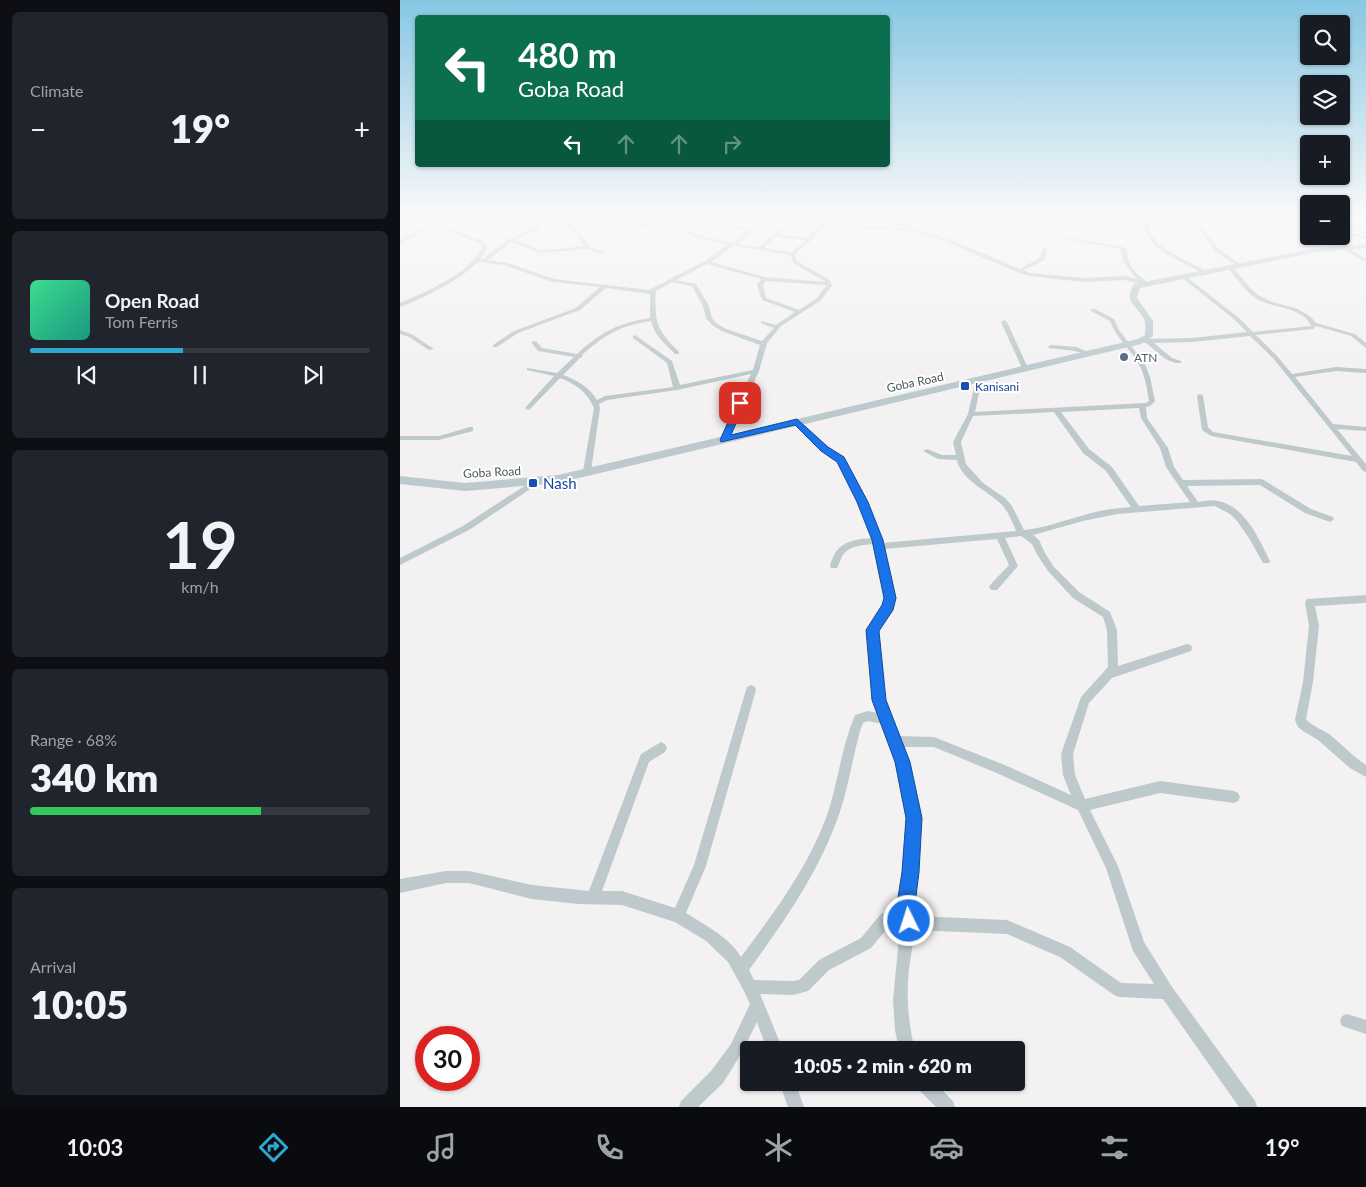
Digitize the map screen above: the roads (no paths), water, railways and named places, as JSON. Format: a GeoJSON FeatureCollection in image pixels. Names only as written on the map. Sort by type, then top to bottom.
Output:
{"type":"FeatureCollection","features":[{"type":"Feature","properties":{"kind":"main road"},"geometry":{"type":"LineString","coordinates":[[1145,341],[1149,336],[1151,327],[1133,293],[1137,286],[1144,282],[1216,270]]}},
{"type":"Feature","properties":{"kind":"main road","name":"Goba Road"},"geometry":{"type":"LineString","coordinates":[[400,480],[465,487],[535,482],[950,388],[979,379],[1145,341]]}},
{"type":"Feature","properties":{"kind":"street"},"geometry":{"type":"LineString","coordinates":[[400,305],[465,270]]}},
{"type":"Feature","properties":{"kind":"street"},"geometry":{"type":"LineString","coordinates":[[522,270],[553,280],[646,292],[654,291],[693,270]]}},
{"type":"Feature","properties":{"kind":"street"},"geometry":{"type":"LineString","coordinates":[[733,270],[764,279],[829,284]]}},
{"type":"Feature","properties":{"kind":"street"},"geometry":{"type":"LineString","coordinates":[[807,270],[829,284]]}},
{"type":"Feature","properties":{"kind":"street"},"geometry":{"type":"LineString","coordinates":[[1019,270],[1055,278],[1084,280],[1120,278],[1144,282]]}},
{"type":"Feature","properties":{"kind":"street"},"geometry":{"type":"LineString","coordinates":[[1133,270],[1144,282]]}},
{"type":"Feature","properties":{"kind":"street"},"geometry":{"type":"LineString","coordinates":[[1200,270],[1204,272]]}},
{"type":"Feature","properties":{"kind":"street"},"geometry":{"type":"LineString","coordinates":[[1237,270],[1254,295],[1262,300],[1303,313],[1314,324],[1353,335],[1366,346]]}},
{"type":"Feature","properties":{"kind":"street"},"geometry":{"type":"LineString","coordinates":[[1183,276],[1253,334],[1291,376],[1366,469]]}},
{"type":"Feature","properties":{"kind":"street"},"geometry":{"type":"LineString","coordinates":[[764,279],[760,286],[764,299],[800,312]]}},
{"type":"Feature","properties":{"kind":"street"},"geometry":{"type":"LineString","coordinates":[[673,281],[694,285],[706,306],[709,318],[714,324],[724,330],[764,344]]}},
{"type":"Feature","properties":{"kind":"street"},"geometry":{"type":"LineString","coordinates":[[724,440],[756,371],[764,344],[777,327],[821,296],[829,284]]}},
{"type":"Feature","properties":{"kind":"street"},"geometry":{"type":"LineString","coordinates":[[495,346],[516,332],[578,308],[604,287]]}},
{"type":"Feature","properties":{"kind":"street"},"geometry":{"type":"LineString","coordinates":[[654,291],[653,319],[656,332],[677,353]]}},
{"type":"Feature","properties":{"kind":"street"},"geometry":{"type":"LineString","coordinates":[[971,414],[1080,407],[1142,406],[1150,404],[1152,401],[1148,377],[1142,360],[1116,330],[1112,320],[1093,310]]}},
{"type":"Feature","properties":{"kind":"street"},"geometry":{"type":"LineString","coordinates":[[528,408],[558,375],[616,328],[653,319]]}},
{"type":"Feature","properties":{"kind":"street"},"geometry":{"type":"LineString","coordinates":[[763,322],[777,327]]}},
{"type":"Feature","properties":{"kind":"street"},"geometry":{"type":"LineString","coordinates":[[1004,322],[1025,368]]}},
{"type":"Feature","properties":{"kind":"street"},"geometry":{"type":"LineString","coordinates":[[1145,341],[1253,334],[1311,328],[1314,324]]}},
{"type":"Feature","properties":{"kind":"street"},"geometry":{"type":"LineString","coordinates":[[400,332],[411,336],[431,349]]}},
{"type":"Feature","properties":{"kind":"street"},"geometry":{"type":"LineString","coordinates":[[635,337],[670,362],[677,388]]}},
{"type":"Feature","properties":{"kind":"street"},"geometry":{"type":"LineString","coordinates":[[1145,341],[1170,359],[1179,362]]}},
{"type":"Feature","properties":{"kind":"street"},"geometry":{"type":"LineString","coordinates":[[534,342],[540,350],[580,356]]}},
{"type":"Feature","properties":{"kind":"street"},"geometry":{"type":"LineString","coordinates":[[1050,347],[1075,349],[1088,353]]}},
{"type":"Feature","properties":{"kind":"street"},"geometry":{"type":"LineString","coordinates":[[529,369],[558,375],[585,389],[596,403],[587,471]]}},
{"type":"Feature","properties":{"kind":"street"},"geometry":{"type":"LineString","coordinates":[[1291,376],[1336,370],[1366,371]]}},
{"type":"Feature","properties":{"kind":"street"},"geometry":{"type":"LineString","coordinates":[[596,403],[605,398],[677,388],[756,371]]}},
{"type":"Feature","properties":{"kind":"street"},"geometry":{"type":"LineString","coordinates":[[979,379],[971,414],[958,438],[960,458],[965,470],[980,485],[1002,500],[1022,533],[1036,542],[1051,569],[1076,594],[1107,615],[1112,630],[1113,669],[1088,694],[1085,700],[1068,754],[1069,775],[1112,866],[1138,946],[1167,992],[1249,1107]]}},
{"type":"Feature","properties":{"kind":"street"},"geometry":{"type":"LineString","coordinates":[[1200,396],[1205,428],[1211,434],[1358,460]]}},
{"type":"Feature","properties":{"kind":"street"},"geometry":{"type":"LineString","coordinates":[[1142,406],[1144,418],[1164,448],[1170,468],[1196,505]]}},
{"type":"Feature","properties":{"kind":"street"},"geometry":{"type":"LineString","coordinates":[[1056,410],[1086,451],[1109,469],[1137,510]]}},
{"type":"Feature","properties":{"kind":"street"},"geometry":{"type":"LineString","coordinates":[[797,422],[824,449],[841,460],[863,502],[879,543],[890,600],[886,611],[872,630],[879,700],[902,762],[914,818],[911,872],[906,904],[909,923],[901,997],[901,1017],[905,1041]]}},
{"type":"Feature","properties":{"kind":"street"},"geometry":{"type":"LineString","coordinates":[[1331,426],[1366,429]]}},
{"type":"Feature","properties":{"kind":"street"},"geometry":{"type":"LineString","coordinates":[[400,438],[440,438],[470,430]]}},
{"type":"Feature","properties":{"kind":"street"},"geometry":{"type":"LineString","coordinates":[[927,451],[941,457],[960,458]]}},
{"type":"Feature","properties":{"kind":"street"},"geometry":{"type":"LineString","coordinates":[[400,562],[466,528],[535,482]]}},
{"type":"Feature","properties":{"kind":"street"},"geometry":{"type":"LineString","coordinates":[[1180,483],[1262,482],[1308,511],[1330,518]]}},
{"type":"Feature","properties":{"kind":"street"},"geometry":{"type":"LineString","coordinates":[[834,566],[836,556],[844,546],[1037,532],[1094,515],[1216,503],[1230,510],[1241,520],[1266,561]]}},
{"type":"Feature","properties":{"kind":"street"},"geometry":{"type":"LineString","coordinates":[[994,587],[1014,566],[1000,536]]}},
{"type":"Feature","properties":{"kind":"street"},"geometry":{"type":"LineString","coordinates":[[1366,599],[1310,602],[1314,618],[1309,673],[1300,720],[1304,726],[1335,745],[1356,766],[1366,771]]}},
{"type":"Feature","properties":{"kind":"street"},"geometry":{"type":"LineString","coordinates":[[1109,674],[1187,648]]}},
{"type":"Feature","properties":{"kind":"street"},"geometry":{"type":"LineString","coordinates":[[678,916],[700,866],[751,690]]}},
{"type":"Feature","properties":{"kind":"street"},"geometry":{"type":"LineString","coordinates":[[741,969],[775,921],[821,844],[832,817],[859,719],[868,716],[886,720]]}},
{"type":"Feature","properties":{"kind":"street"},"geometry":{"type":"LineString","coordinates":[[895,741],[934,742],[1003,770],[1082,806],[1160,788],[1234,797]]}},
{"type":"Feature","properties":{"kind":"street"},"geometry":{"type":"LineString","coordinates":[[593,897],[646,758],[661,748]]}},
{"type":"Feature","properties":{"kind":"street"},"geometry":{"type":"LineString","coordinates":[[400,886],[458,876],[477,878],[532,892],[622,898],[678,916],[699,927],[726,948],[741,969],[750,987],[771,1041]]}},
{"type":"Feature","properties":{"kind":"street"},"geometry":{"type":"LineString","coordinates":[[750,987],[793,988],[803,986],[824,965],[866,943],[885,920],[903,909],[906,904]]}},
{"type":"Feature","properties":{"kind":"street"},"geometry":{"type":"LineString","coordinates":[[909,923],[1007,927],[1065,952],[1119,990],[1167,992]]}},
{"type":"Feature","properties":{"kind":"street"},"geometry":{"type":"LineString","coordinates":[[687,1107],[717,1077],[736,1049],[757,1005]]}},
{"type":"Feature","properties":{"kind":"street"},"geometry":{"type":"LineString","coordinates":[[1346,1021],[1366,1027]]}},
{"type":"Feature","properties":{"kind":"street"},"geometry":{"type":"LineString","coordinates":[[790,1091],[796,1107]]}},
{"type":"Feature","properties":{"kind":"street"},"geometry":{"type":"LineString","coordinates":[[932,1091],[947,1107]]}},
{"type":"Feature","properties":{"kind":"place","name":"ATN"},"geometry":{"type":"Point","coordinates":[1124,357]}},
{"type":"Feature","properties":{"kind":"place","name":"Kanisani"},"geometry":{"type":"Point","coordinates":[965,386]}},
{"type":"Feature","properties":{"kind":"place","name":"Nash"},"geometry":{"type":"Point","coordinates":[533,483]}}]}
